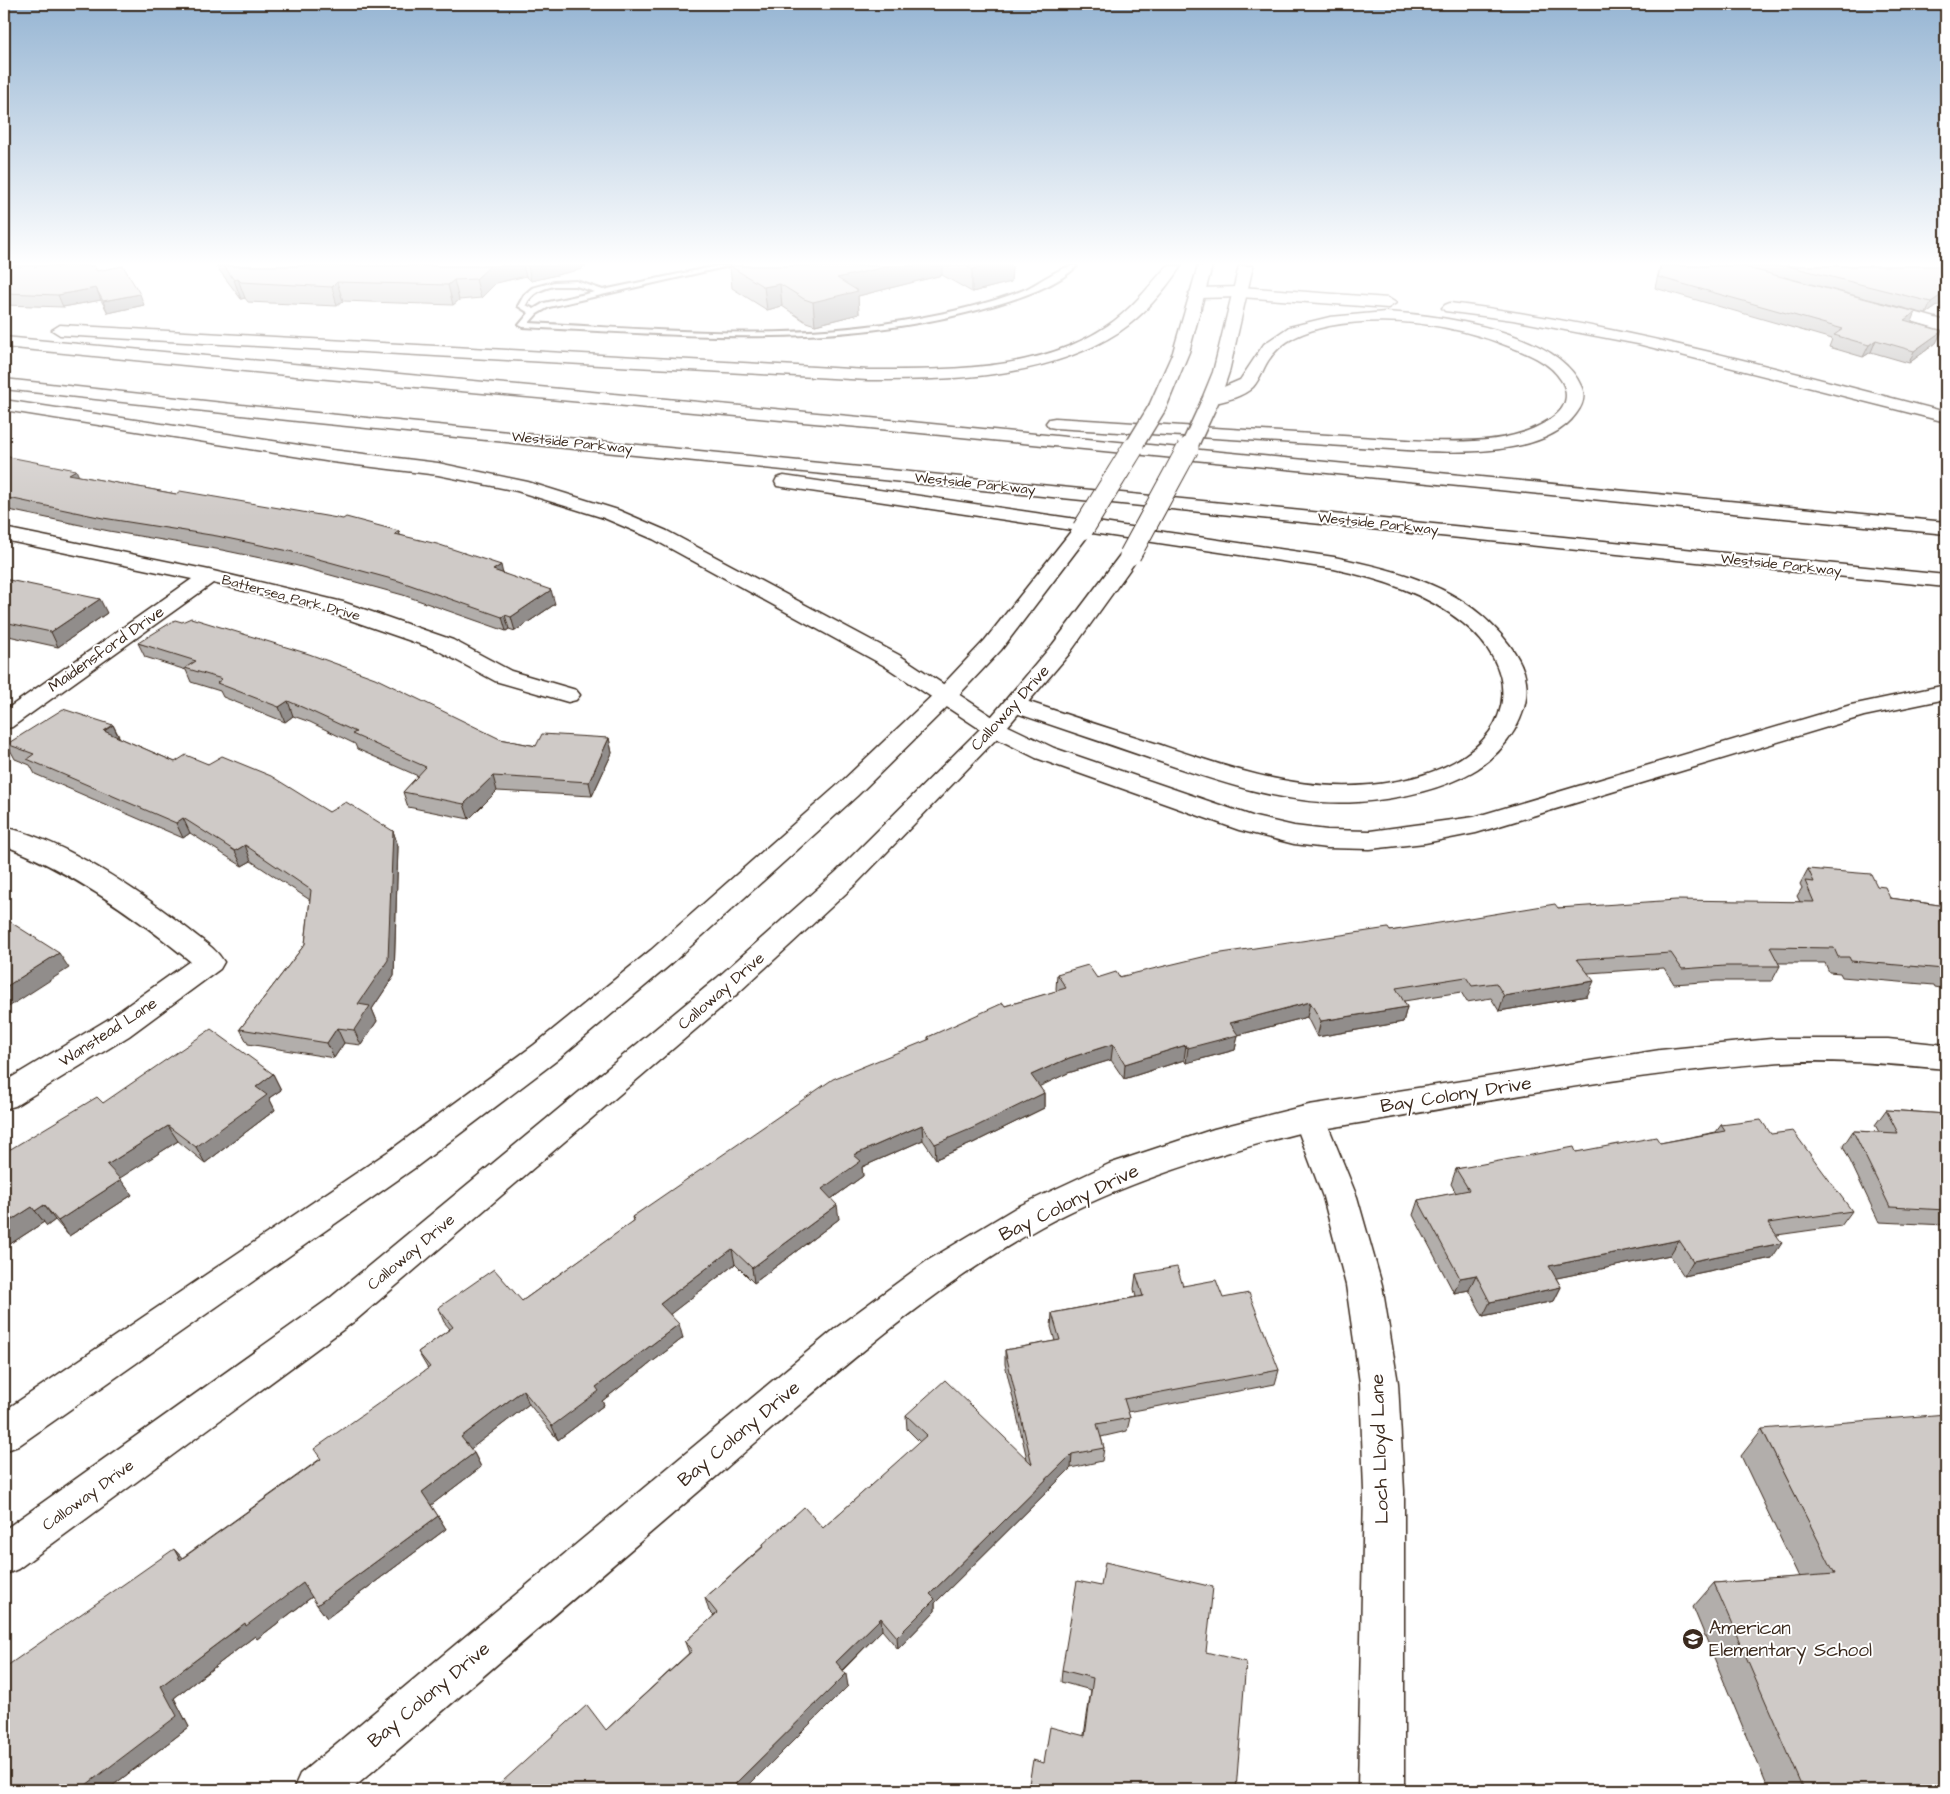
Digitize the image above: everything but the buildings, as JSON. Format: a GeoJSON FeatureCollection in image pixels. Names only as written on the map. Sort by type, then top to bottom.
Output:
{"type":"FeatureCollection","features":[{"type":"Feature","properties":{"kind":"main road"},"geometry":{"type":"LineString","coordinates":[[82,350],[870,423],[1946,528]]}},
{"type":"Feature","properties":{"kind":"main road"},"geometry":{"type":"LineString","coordinates":[[413,350],[840,374],[937,374],[1018,364],[1068,350]]}},
{"type":"Feature","properties":{"kind":"main road"},"geometry":{"type":"LineString","coordinates":[[4,1434],[404,1158],[545,1053],[661,956],[848,790],[945,696],[993,645],[1068,548],[1110,487],[1157,408],[1182,350]]}},
{"type":"Feature","properties":{"kind":"main road","name":"Calloway Drive"},"geometry":{"type":"LineString","coordinates":[[4,1555],[343,1308],[629,1071],[735,980],[846,878],[1015,705],[1097,603],[1130,555],[1166,493],[1211,399],[1227,350]]}},
{"type":"Feature","properties":{"kind":"main road"},"geometry":{"type":"LineString","coordinates":[[1211,399],[1246,384],[1268,350]]}},
{"type":"Feature","properties":{"kind":"main road"},"geometry":{"type":"LineString","coordinates":[[1037,422],[1426,445],[1480,445],[1506,442],[1546,430],[1570,412],[1575,402],[1576,392],[1570,379],[1549,359],[1529,350]]}},
{"type":"Feature","properties":{"kind":"main road"},"geometry":{"type":"LineString","coordinates":[[1684,350],[1946,418]]}},
{"type":"Feature","properties":{"kind":"main road"},"geometry":{"type":"LineString","coordinates":[[306,372],[1007,420]]}},
{"type":"Feature","properties":{"kind":"main road","name":"Westside Parkway"},"geometry":{"type":"LineString","coordinates":[[4,384],[297,416],[1946,581]]}},
{"type":"Feature","properties":{"kind":"main road"},"geometry":{"type":"LineString","coordinates":[[4,405],[332,456],[438,469],[512,484],[569,500],[660,535],[891,660],[994,728],[1045,753],[1248,824],[1294,835],[1327,839],[1370,840],[1425,834],[1476,824],[1859,710],[1946,692]]}},
{"type":"Feature","properties":{"kind":"main road"},"geometry":{"type":"LineString","coordinates":[[297,416],[975,509],[1334,563],[1371,571],[1433,594],[1464,614],[1487,633],[1503,653],[1514,678],[1513,705],[1503,729],[1490,748],[1464,767],[1433,779],[1409,785],[1355,794],[1314,793],[1267,787],[1225,775],[1015,705]]}},
{"type":"Feature","properties":{"kind":"main road","name":"Battersea Park Drive"},"geometry":{"type":"LineString","coordinates":[[4,534],[288,594],[390,625],[445,645],[503,676],[568,695]]}},
{"type":"Feature","properties":{"kind":"main road","name":"Maidensford Drive"},"geometry":{"type":"LineString","coordinates":[[4,722],[209,576]]}},
{"type":"Feature","properties":{"kind":"main road","name":"Wanstead Lane"},"geometry":{"type":"LineString","coordinates":[[4,835],[70,865],[119,893],[166,925],[210,962],[118,1028],[4,1097]]}},
{"type":"Feature","properties":{"kind":"main road","name":"Bay Colony Drive"},"geometry":{"type":"LineString","coordinates":[[316,1790],[849,1340],[938,1272],[1029,1218],[1121,1174],[1214,1142],[1308,1118],[1660,1062],[1753,1053],[1888,1052],[1946,1057]]}},
{"type":"Feature","properties":{"kind":"main road","name":"Loch Lloyd Lane"},"geometry":{"type":"LineString","coordinates":[[1308,1118],[1340,1197],[1359,1267],[1379,1383],[1384,1491],[1381,1790]]}},
{"type":"Feature","properties":{"kind":"place","name":"American Elementary School"},"geometry":{"type":"Point","coordinates":[1693,1639]}}]}
